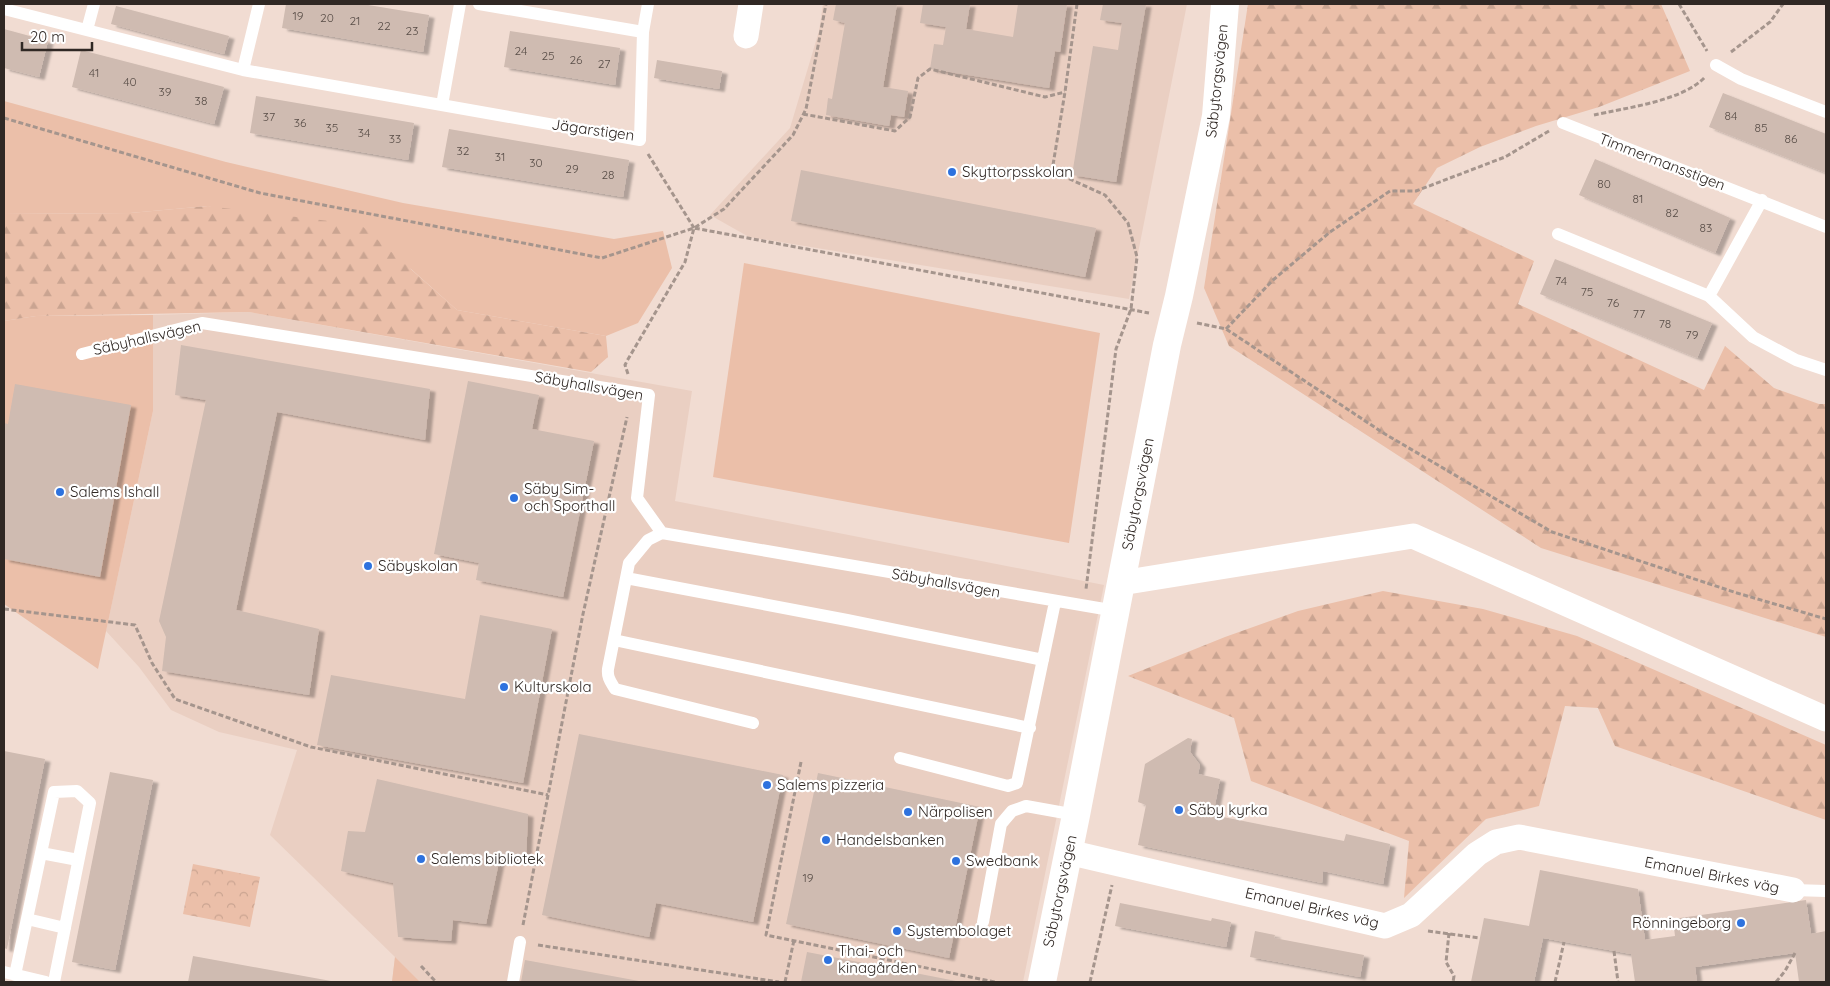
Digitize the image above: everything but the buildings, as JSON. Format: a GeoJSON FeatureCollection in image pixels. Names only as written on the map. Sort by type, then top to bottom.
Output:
{"type":"FeatureCollection","features":[{"type":"Feature","properties":{"kind":"street"},"geometry":{"type":"LineString","coordinates":[[746,36],[751,4]]}},
{"type":"Feature","properties":{"kind":"street","name":"Säbytorgsvägen"},"geometry":{"type":"LineString","coordinates":[[1042,982],[1167,345],[1216,116],[1225,4]]}},
{"type":"Feature","properties":{"kind":"street"},"geometry":{"type":"LineString","coordinates":[[1121,583],[1413,536],[1826,719]]}},
{"type":"Feature","properties":{"kind":"street","name":"Emanuel Birkes väg"},"geometry":{"type":"LineString","coordinates":[[1068,852],[1386,926],[1411,915],[1477,854],[1496,842],[1519,837],[1793,890]]}},
{"type":"Feature","properties":{"kind":"lane"},"geometry":{"type":"LineString","coordinates":[[87,30],[94,4]]}},
{"type":"Feature","properties":{"kind":"lane"},"geometry":{"type":"LineString","coordinates":[[243,70],[258,4]]}},
{"type":"Feature","properties":{"kind":"lane"},"geometry":{"type":"LineString","coordinates":[[442,105],[460,4]]}},
{"type":"Feature","properties":{"kind":"lane"},"geometry":{"type":"LineString","coordinates":[[479,4],[643,32]]}},
{"type":"Feature","properties":{"kind":"lane","name":"Jägarstigen"},"geometry":{"type":"LineString","coordinates":[[4,9],[243,70],[640,140],[643,32],[648,4]]}},
{"type":"Feature","properties":{"kind":"lane"},"geometry":{"type":"LineString","coordinates":[[1716,65],[1741,79],[1826,112]]}},
{"type":"Feature","properties":{"kind":"lane","name":"Timmermansstigen"},"geometry":{"type":"LineString","coordinates":[[1563,123],[1762,200],[1826,227]]}},
{"type":"Feature","properties":{"kind":"lane"},"geometry":{"type":"LineString","coordinates":[[1708,296],[1762,200]]}},
{"type":"Feature","properties":{"kind":"lane"},"geometry":{"type":"LineString","coordinates":[[1558,234],[1708,296],[1753,338],[1796,360],[1826,370]]}},
{"type":"Feature","properties":{"kind":"lane","name":"Säbyhallsvägen"},"geometry":{"type":"LineString","coordinates":[[82,354],[202,324],[649,395],[637,498],[662,533],[1116,611]]}},
{"type":"Feature","properties":{"kind":"lane"},"geometry":{"type":"LineString","coordinates":[[662,533],[648,540],[629,563],[608,676],[615,690],[753,723]]}},
{"type":"Feature","properties":{"kind":"lane"},"geometry":{"type":"LineString","coordinates":[[626,578],[1043,660]]}},
{"type":"Feature","properties":{"kind":"lane"},"geometry":{"type":"LineString","coordinates":[[900,758],[1008,786],[1018,783],[1055,602]]}},
{"type":"Feature","properties":{"kind":"lane"},"geometry":{"type":"LineString","coordinates":[[614,640],[1030,728]]}},
{"type":"Feature","properties":{"kind":"lane"},"geometry":{"type":"LineString","coordinates":[[46,982],[9,974],[27,919],[54,792],[77,791],[90,802],[54,982]]}},
{"type":"Feature","properties":{"kind":"lane"},"geometry":{"type":"LineString","coordinates":[[983,922],[1001,824],[1012,811],[1026,806],[1076,815]]}},
{"type":"Feature","properties":{"kind":"lane"},"geometry":{"type":"LineString","coordinates":[[41,853],[78,860]]}},
{"type":"Feature","properties":{"kind":"lane","name":"Emanuel Birkes väg"},"geometry":{"type":"LineString","coordinates":[[1793,890],[1826,891]]}},
{"type":"Feature","properties":{"kind":"lane"},"geometry":{"type":"LineString","coordinates":[[27,919],[65,928]]}},
{"type":"Feature","properties":{"kind":"lane"},"geometry":{"type":"LineString","coordinates":[[512,982],[520,942]]}},
{"type":"Feature","properties":{"kind":"path"},"geometry":{"type":"LineString","coordinates":[[4,118],[260,193],[602,258],[694,228],[724,209],[794,135],[806,109],[826,4]]}},
{"type":"Feature","properties":{"kind":"path"},"geometry":{"type":"LineString","coordinates":[[1077,4],[1066,92],[1052,171],[1106,195],[1128,223],[1137,257],[1131,309],[1116,349],[1084,607]]}},
{"type":"Feature","properties":{"kind":"path"},"geometry":{"type":"LineString","coordinates":[[1679,4],[1716,65]]}},
{"type":"Feature","properties":{"kind":"path"},"geometry":{"type":"LineString","coordinates":[[1226,329],[1273,280],[1330,232],[1390,190],[1416,191],[1504,157],[1563,123],[1672,97],[1699,83],[1716,65],[1770,22],[1783,4]]}},
{"type":"Feature","properties":{"kind":"path"},"geometry":{"type":"LineString","coordinates":[[804,114],[895,131],[910,117],[918,78],[930,69],[1045,97],[1066,92]]}},
{"type":"Feature","properties":{"kind":"path"},"geometry":{"type":"LineString","coordinates":[[640,140],[694,228],[685,262],[625,365],[632,391],[583,614],[520,942],[779,982]]}},
{"type":"Feature","properties":{"kind":"path"},"geometry":{"type":"LineString","coordinates":[[694,228],[1150,313]]}},
{"type":"Feature","properties":{"kind":"path"},"geometry":{"type":"LineString","coordinates":[[1196,323],[1226,329],[1385,434],[1552,532],[1737,593],[1826,619]]}},
{"type":"Feature","properties":{"kind":"path"},"geometry":{"type":"LineString","coordinates":[[4,609],[135,625],[152,663],[175,699],[302,744],[548,795]]}},
{"type":"Feature","properties":{"kind":"path"},"geometry":{"type":"LineString","coordinates":[[801,762],[766,935],[995,982]]}},
{"type":"Feature","properties":{"kind":"path"},"geometry":{"type":"LineString","coordinates":[[1090,982],[1116,864]]}},
{"type":"Feature","properties":{"kind":"path"},"geometry":{"type":"LineString","coordinates":[[1386,926],[1480,938]]}},
{"type":"Feature","properties":{"kind":"path"},"geometry":{"type":"LineString","coordinates":[[1449,934],[1446,962],[1454,976],[1453,982]]}},
{"type":"Feature","properties":{"kind":"path"},"geometry":{"type":"LineString","coordinates":[[785,982],[794,940]]}},
{"type":"Feature","properties":{"kind":"path"},"geometry":{"type":"LineString","coordinates":[[1555,982],[1564,942]]}},
{"type":"Feature","properties":{"kind":"path"},"geometry":{"type":"LineString","coordinates":[[1614,951],[1618,982]]}},
{"type":"Feature","properties":{"kind":"path"},"geometry":{"type":"LineString","coordinates":[[1776,982],[1786,971],[1795,953]]}},
{"type":"Feature","properties":{"kind":"path"},"geometry":{"type":"LineString","coordinates":[[422,966],[436,982]]}},
{"type":"Feature","properties":{"kind":"shaded area","name":"Skyttorpsskolan"},"geometry":{"type":"Polygon","coordinates":[[[823,4],[1187,4],[1129,299],[749,237],[710,215],[790,128],[819,31],[823,4]]]}},
{"type":"Feature","properties":{"kind":"shaded area"},"geometry":{"type":"Polygon","coordinates":[[[249,312],[692,391],[675,501],[1104,585],[1023,982],[392,982],[395,957],[270,835],[297,750],[219,732],[171,710],[139,667],[106,631],[153,411],[153,315],[249,312]]]}},
{"type":"Feature","properties":{"kind":"green space"},"geometry":{"type":"Polygon","coordinates":[[[1248,4],[1661,4],[1690,71],[1599,107],[1536,126],[1480,147],[1437,168],[1413,204],[1534,261],[1518,304],[1704,390],[1725,346],[1774,388],[1819,404],[1826,404],[1826,637],[1541,548],[1229,346],[1204,288],[1248,4]]]}},
{"type":"Feature","properties":{"kind":"green space"},"geometry":{"type":"Polygon","coordinates":[[[4,101],[226,162],[403,203],[614,239],[663,231],[672,268],[638,323],[606,336],[457,310],[411,269],[208,206],[130,213],[4,214],[4,101]]]}},
{"type":"Feature","properties":{"kind":"green space"},"geometry":{"type":"Polygon","coordinates":[[[208,206],[361,225],[457,310],[606,336],[608,357],[591,372],[249,312],[36,316],[4,321],[4,214],[130,213],[208,206]]]}},
{"type":"Feature","properties":{"kind":"green space"},"geometry":{"type":"Polygon","coordinates":[[[744,263],[1100,333],[1069,543],[713,477],[744,263]]]}},
{"type":"Feature","properties":{"kind":"green space"},"geometry":{"type":"Polygon","coordinates":[[[153,315],[153,411],[98,669],[4,604],[4,321],[36,316],[153,315]]]}},
{"type":"Feature","properties":{"kind":"green space"},"geometry":{"type":"Polygon","coordinates":[[[1383,591],[1483,609],[1577,636],[1826,745],[1826,820],[1615,746],[1598,708],[1565,706],[1539,806],[1486,819],[1404,898],[1409,841],[1251,781],[1234,718],[1128,676],[1225,637],[1298,611],[1383,591]]]}},
{"type":"Feature","properties":{"kind":"green space"},"geometry":{"type":"Polygon","coordinates":[[[193,864],[260,877],[250,927],[183,914],[193,864]]]}},
{"type":"Feature","properties":{"kind":"green space"},"geometry":{"type":"Polygon","coordinates":[[[395,957],[420,982],[392,982],[395,957]]]}},
{"type":"Feature","properties":{"kind":"place","name":"Skyttorpsskolan"},"geometry":{"type":"Point","coordinates":[952,172]}},
{"type":"Feature","properties":{"kind":"place","name":"Salems Ishall"},"geometry":{"type":"Point","coordinates":[60,492]}},
{"type":"Feature","properties":{"kind":"place","name":"Säby Sim- och Sporthall"},"geometry":{"type":"Point","coordinates":[514,498]}},
{"type":"Feature","properties":{"kind":"place","name":"Säbyskolan"},"geometry":{"type":"Point","coordinates":[368,566]}},
{"type":"Feature","properties":{"kind":"place","name":"Kulturskola"},"geometry":{"type":"Point","coordinates":[504,687]}},
{"type":"Feature","properties":{"kind":"place","name":"Salems pizzeria"},"geometry":{"type":"Point","coordinates":[767,785]}},
{"type":"Feature","properties":{"kind":"place","name":"Säby kyrka"},"geometry":{"type":"Point","coordinates":[1179,810]}},
{"type":"Feature","properties":{"kind":"place","name":"Närpolisen"},"geometry":{"type":"Point","coordinates":[908,812]}},
{"type":"Feature","properties":{"kind":"place","name":"Handelsbanken"},"geometry":{"type":"Point","coordinates":[826,840]}},
{"type":"Feature","properties":{"kind":"place","name":"Salems bibliotek"},"geometry":{"type":"Point","coordinates":[421,859]}},
{"type":"Feature","properties":{"kind":"place","name":"Swedbank"},"geometry":{"type":"Point","coordinates":[956,861]}},
{"type":"Feature","properties":{"kind":"place","name":"Rönningeborg"},"geometry":{"type":"Point","coordinates":[1741,923]}},
{"type":"Feature","properties":{"kind":"place","name":"Systembolaget"},"geometry":{"type":"Point","coordinates":[897,931]}},
{"type":"Feature","properties":{"kind":"place","name":"Thai- och kinagården"},"geometry":{"type":"Point","coordinates":[828,960]}}]}
